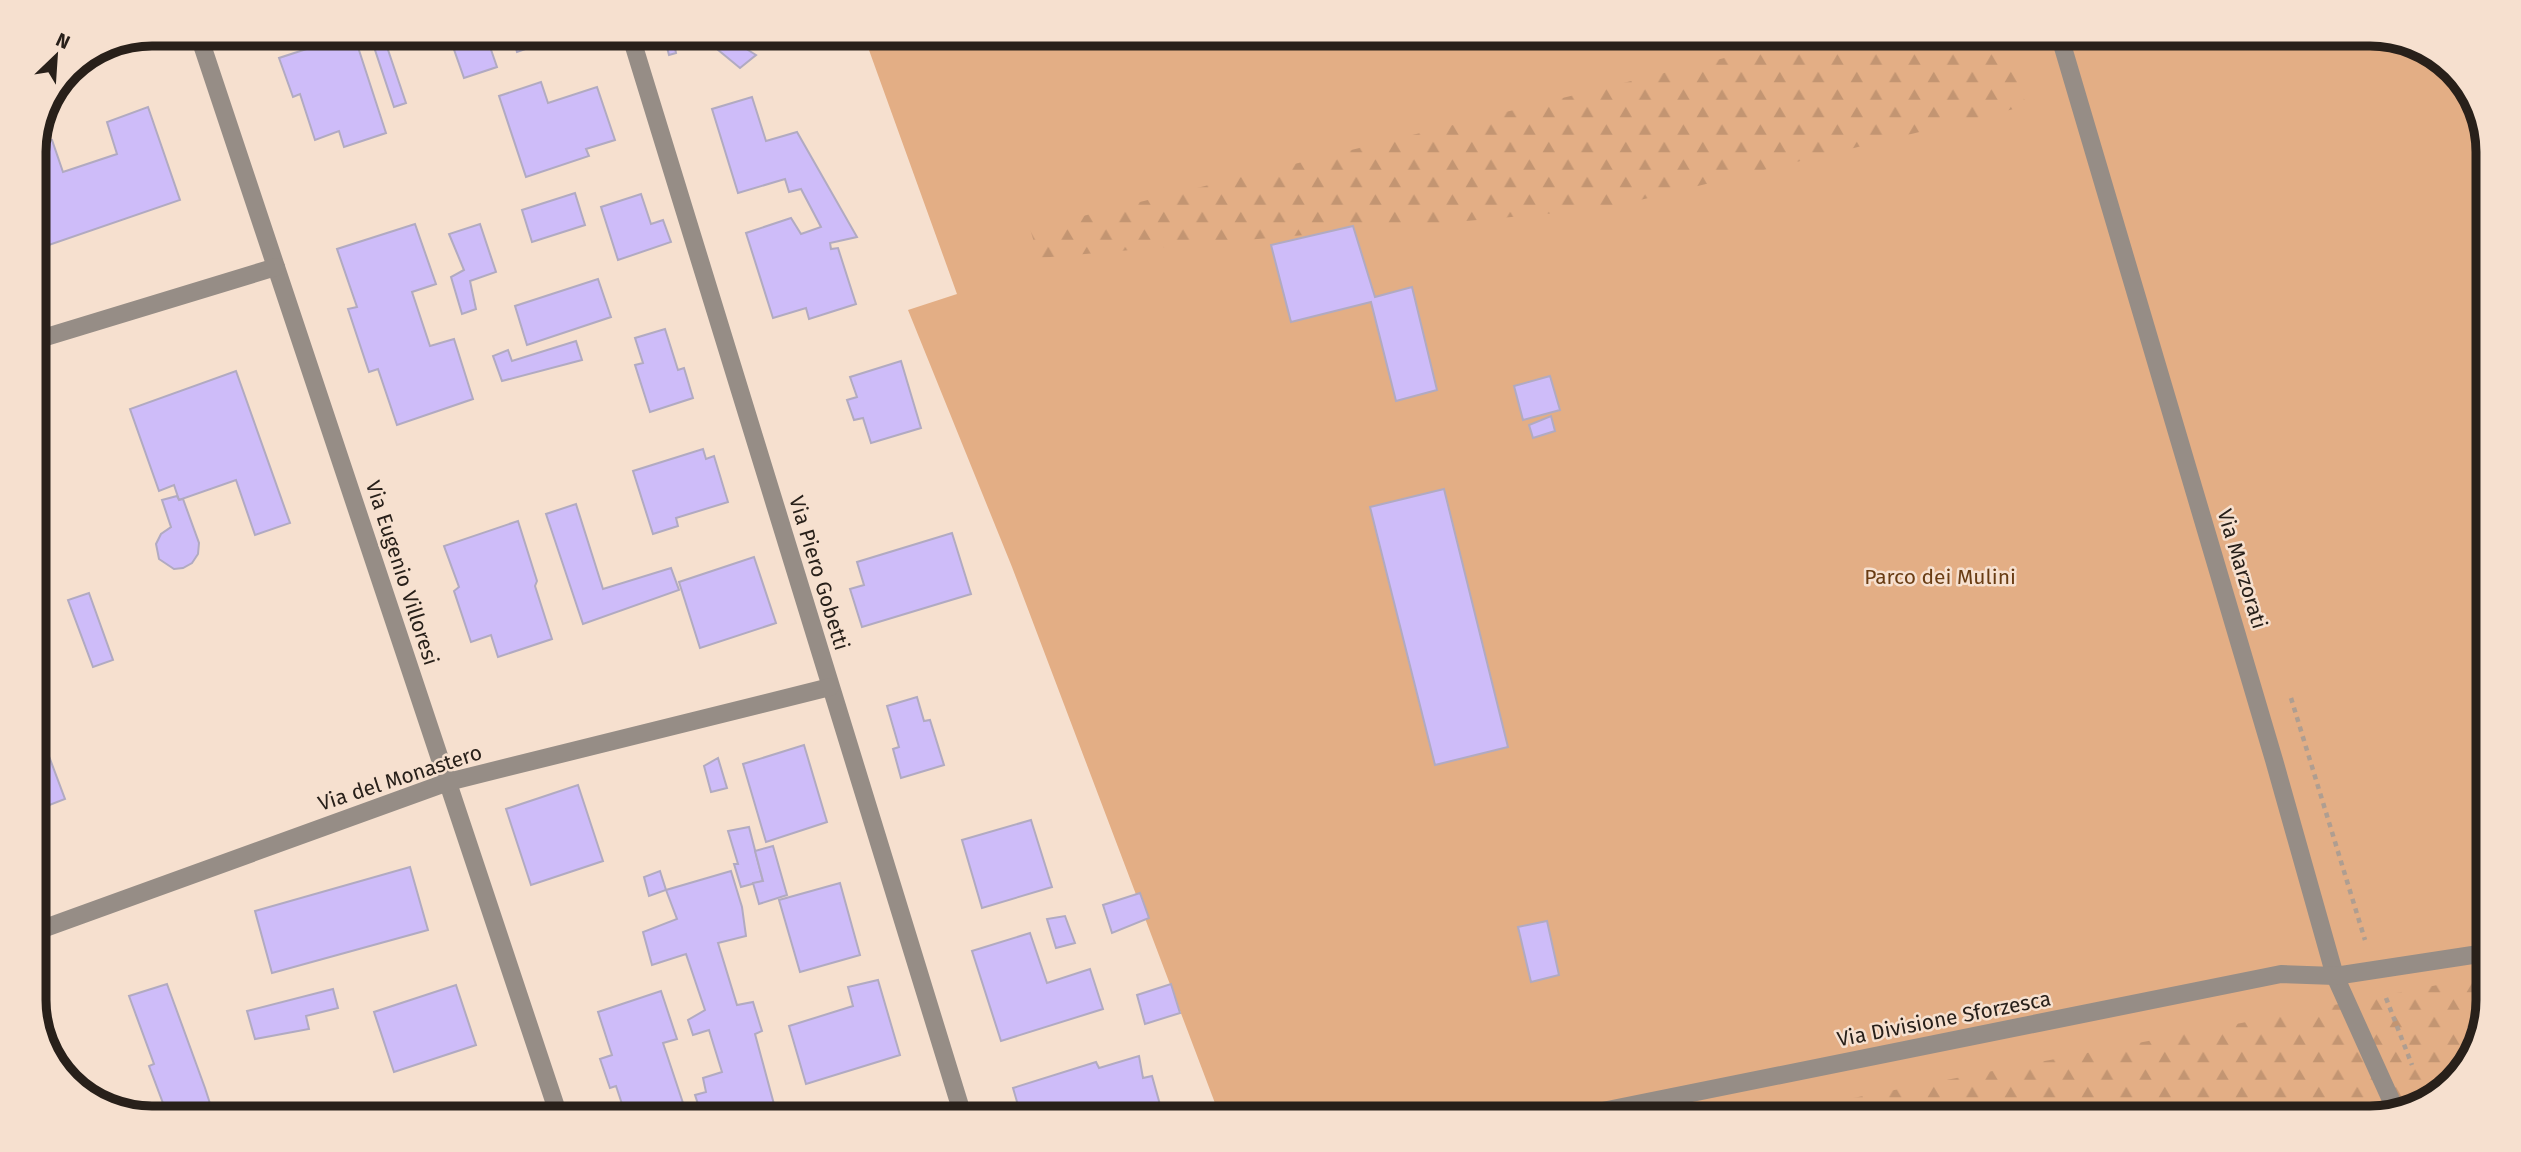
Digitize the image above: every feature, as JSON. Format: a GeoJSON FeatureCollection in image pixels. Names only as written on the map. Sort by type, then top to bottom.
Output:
{"type":"FeatureCollection","features":[{"type":"Feature","properties":{"kind":"street","name":"Via Eugenio Villoresi"},"geometry":{"type":"LineString","coordinates":[[202,45],[555,1106]]}},
{"type":"Feature","properties":{"kind":"street","name":"Via Piero Gobetti"},"geometry":{"type":"LineString","coordinates":[[634,45],[960,1106]]}},
{"type":"Feature","properties":{"kind":"street","name":"Via Marzorati"},"geometry":{"type":"LineString","coordinates":[[2062,45],[2274,760],[2334,976],[2393,1104]]}},
{"type":"Feature","properties":{"kind":"street"},"geometry":{"type":"LineString","coordinates":[[46,337],[276,267]]}},
{"type":"Feature","properties":{"kind":"street","name":"Via del Monastero"},"geometry":{"type":"LineString","coordinates":[[46,928],[448,782],[830,687]]}},
{"type":"Feature","properties":{"kind":"street","name":"Via Divisione Sforzesca"},"geometry":{"type":"LineString","coordinates":[[1627,1106],[2281,974],[2334,976],[2476,955]]}},
{"type":"Feature","properties":{"kind":"green space","name":"Parco dei Mulini"},"geometry":{"type":"Polygon","coordinates":[[[867,45],[2369,45],[2410,54],[2434,67],[2458,93],[2470,117],[2475,145],[2476,1000],[2467,1041],[2454,1065],[2428,1089],[2404,1101],[2383,1106],[1216,1106],[1012,567],[908,310],[957,294],[867,45]]]}},
{"type":"Feature","properties":{"kind":"green space"},"geometry":{"type":"Polygon","coordinates":[[[1777,45],[2010,45],[2026,106],[1603,209],[1039,258],[1030,229],[1777,45]]]}},
{"type":"Feature","properties":{"kind":"green space"},"geometry":{"type":"Polygon","coordinates":[[[2476,978],[2473,1021],[2467,1041],[2454,1065],[2428,1089],[2416,1096],[2383,1106],[1812,1106],[2476,978]]]}},
{"type":"Feature","properties":{"kind":"building"},"geometry":{"type":"Polygon","coordinates":[[[319,45],[357,45],[386,133],[344,147],[339,131],[315,140],[300,94],[293,97],[279,58],[319,45]]]}},
{"type":"Feature","properties":{"kind":"building"},"geometry":{"type":"Polygon","coordinates":[[[373,45],[386,45],[406,103],[394,107],[373,45]]]}},
{"type":"Feature","properties":{"kind":"building"},"geometry":{"type":"Polygon","coordinates":[[[452,45],[489,45],[497,67],[464,78],[452,45]]]}},
{"type":"Feature","properties":{"kind":"building"},"geometry":{"type":"Polygon","coordinates":[[[515,45],[537,45],[517,52],[515,45]]]}},
{"type":"Feature","properties":{"kind":"building"},"geometry":{"type":"Polygon","coordinates":[[[666,45],[681,45],[675,48],[676,53],[669,55],[666,45]]]}},
{"type":"Feature","properties":{"kind":"building"},"geometry":{"type":"Polygon","coordinates":[[[712,45],[740,45],[756,55],[740,68],[712,45]]]}},
{"type":"Feature","properties":{"kind":"building"},"geometry":{"type":"Polygon","coordinates":[[[541,82],[548,103],[597,87],[615,140],[586,149],[589,156],[526,177],[499,96],[541,82]]]}},
{"type":"Feature","properties":{"kind":"building"},"geometry":{"type":"Polygon","coordinates":[[[752,97],[766,141],[797,132],[857,237],[830,243],[831,249],[838,248],[856,304],[809,319],[806,308],[773,318],[746,233],[791,218],[801,234],[821,227],[801,189],[789,192],[785,179],[738,193],[712,109],[752,97]]]}},
{"type":"Feature","properties":{"kind":"building"},"geometry":{"type":"Polygon","coordinates":[[[148,107],[180,200],[46,246],[46,142],[52,140],[63,172],[117,154],[107,122],[148,107]]]}},
{"type":"Feature","properties":{"kind":"building"},"geometry":{"type":"Polygon","coordinates":[[[575,193],[585,225],[532,242],[522,210],[575,193]]]}},
{"type":"Feature","properties":{"kind":"building"},"geometry":{"type":"Polygon","coordinates":[[[641,194],[651,224],[663,220],[671,242],[618,260],[601,207],[641,194]]]}},
{"type":"Feature","properties":{"kind":"building"},"geometry":{"type":"Polygon","coordinates":[[[415,224],[436,284],[412,292],[430,346],[454,339],[473,399],[397,425],[378,369],[369,372],[348,309],[357,307],[337,249],[415,224]]]}},
{"type":"Feature","properties":{"kind":"building"},"geometry":{"type":"Polygon","coordinates":[[[480,224],[496,272],[470,281],[476,309],[462,314],[451,277],[464,270],[449,234],[480,224]]]}},
{"type":"Feature","properties":{"kind":"building"},"geometry":{"type":"Polygon","coordinates":[[[1353,226],[1375,297],[1412,287],[1437,390],[1396,401],[1371,302],[1291,322],[1271,245],[1353,226]]]}},
{"type":"Feature","properties":{"kind":"building"},"geometry":{"type":"Polygon","coordinates":[[[598,279],[611,317],[527,345],[515,306],[598,279]]]}},
{"type":"Feature","properties":{"kind":"building"},"geometry":{"type":"Polygon","coordinates":[[[665,329],[678,370],[684,368],[693,398],[650,412],[635,365],[643,363],[635,338],[665,329]]]}},
{"type":"Feature","properties":{"kind":"building"},"geometry":{"type":"Polygon","coordinates":[[[576,341],[582,360],[502,381],[493,356],[508,350],[512,361],[576,341]]]}},
{"type":"Feature","properties":{"kind":"building"},"geometry":{"type":"Polygon","coordinates":[[[901,361],[921,428],[871,443],[863,418],[854,420],[847,400],[857,397],[850,377],[901,361]]]}},
{"type":"Feature","properties":{"kind":"building"},"geometry":{"type":"Polygon","coordinates":[[[236,371],[290,523],[255,535],[236,480],[179,500],[174,485],[159,491],[130,409],[236,371]]]}},
{"type":"Feature","properties":{"kind":"building"},"geometry":{"type":"Polygon","coordinates":[[[1550,376],[1560,410],[1523,420],[1514,386],[1550,376]]]}},
{"type":"Feature","properties":{"kind":"building"},"geometry":{"type":"Polygon","coordinates":[[[1551,416],[1555,431],[1533,438],[1529,425],[1551,416]]]}},
{"type":"Feature","properties":{"kind":"building"},"geometry":{"type":"Polygon","coordinates":[[[703,449],[706,459],[714,456],[728,502],[676,518],[678,526],[653,534],[633,471],[703,449]]]}},
{"type":"Feature","properties":{"kind":"building"},"geometry":{"type":"Polygon","coordinates":[[[1444,489],[1508,747],[1435,765],[1370,507],[1444,489]]]}},
{"type":"Feature","properties":{"kind":"building"},"geometry":{"type":"Polygon","coordinates":[[[177,496],[179,500],[183,499],[199,543],[198,554],[192,563],[174,569],[159,559],[156,544],[161,534],[171,527],[162,500],[177,496]]]}},
{"type":"Feature","properties":{"kind":"building"},"geometry":{"type":"Polygon","coordinates":[[[576,504],[603,589],[671,568],[679,590],[583,624],[546,514],[576,504]]]}},
{"type":"Feature","properties":{"kind":"building"},"geometry":{"type":"Polygon","coordinates":[[[518,521],[552,639],[498,657],[491,635],[471,642],[454,591],[459,587],[444,546],[518,521]]]}},
{"type":"Feature","properties":{"kind":"building"},"geometry":{"type":"Polygon","coordinates":[[[952,533],[971,594],[862,627],[850,589],[864,585],[857,562],[952,533]]]}},
{"type":"Feature","properties":{"kind":"building"},"geometry":{"type":"Polygon","coordinates":[[[754,557],[776,623],[700,648],[679,582],[754,557]]]}},
{"type":"Feature","properties":{"kind":"building"},"geometry":{"type":"Polygon","coordinates":[[[89,593],[113,660],[93,667],[68,600],[89,593]]]}},
{"type":"Feature","properties":{"kind":"building"},"geometry":{"type":"Polygon","coordinates":[[[917,697],[924,721],[930,720],[944,765],[901,778],[893,749],[899,747],[887,706],[917,697]]]}},
{"type":"Feature","properties":{"kind":"building"},"geometry":{"type":"Polygon","coordinates":[[[804,745],[827,822],[766,842],[743,764],[804,745]]]}},
{"type":"Feature","properties":{"kind":"building"},"geometry":{"type":"Polygon","coordinates":[[[46,748],[65,799],[46,806],[46,748]]]}},
{"type":"Feature","properties":{"kind":"building"},"geometry":{"type":"Polygon","coordinates":[[[718,758],[727,788],[711,792],[704,766],[718,758]]]}},
{"type":"Feature","properties":{"kind":"building"},"geometry":{"type":"Polygon","coordinates":[[[578,785],[603,861],[531,885],[506,809],[578,785]]]}},
{"type":"Feature","properties":{"kind":"building"},"geometry":{"type":"Polygon","coordinates":[[[1031,820],[1052,887],[982,908],[962,840],[1031,820]]]}},
{"type":"Feature","properties":{"kind":"building"},"geometry":{"type":"Polygon","coordinates":[[[749,827],[763,881],[741,887],[734,864],[738,864],[728,831],[749,827]]]}},
{"type":"Feature","properties":{"kind":"building"},"geometry":{"type":"Polygon","coordinates":[[[773,846],[787,895],[759,904],[753,883],[763,881],[755,851],[773,846]]]}},
{"type":"Feature","properties":{"kind":"building"},"geometry":{"type":"Polygon","coordinates":[[[410,867],[428,930],[272,973],[255,911],[410,867]]]}},
{"type":"Feature","properties":{"kind":"building"},"geometry":{"type":"Polygon","coordinates":[[[660,871],[666,890],[649,896],[644,877],[660,871]]]}},
{"type":"Feature","properties":{"kind":"building"},"geometry":{"type":"Polygon","coordinates":[[[731,871],[742,907],[746,936],[718,943],[737,1005],[753,1002],[762,1031],[755,1034],[774,1106],[699,1106],[695,1095],[706,1092],[703,1078],[722,1072],[709,1030],[693,1035],[688,1020],[705,1010],[686,954],[652,965],[643,932],[677,919],[666,890],[731,871]]]}},
{"type":"Feature","properties":{"kind":"building"},"geometry":{"type":"Polygon","coordinates":[[[840,883],[860,955],[800,972],[779,900],[840,883]]]}},
{"type":"Feature","properties":{"kind":"building"},"geometry":{"type":"Polygon","coordinates":[[[1140,893],[1149,918],[1112,933],[1103,905],[1140,893]]]}},
{"type":"Feature","properties":{"kind":"building"},"geometry":{"type":"Polygon","coordinates":[[[1065,916],[1075,943],[1056,948],[1047,919],[1065,916]]]}},
{"type":"Feature","properties":{"kind":"building"},"geometry":{"type":"Polygon","coordinates":[[[1547,921],[1559,975],[1531,982],[1518,927],[1547,921]]]}},
{"type":"Feature","properties":{"kind":"building"},"geometry":{"type":"Polygon","coordinates":[[[1030,933],[1047,983],[1090,969],[1103,1009],[1001,1041],[972,951],[1030,933]]]}},
{"type":"Feature","properties":{"kind":"building"},"geometry":{"type":"Polygon","coordinates":[[[878,980],[900,1055],[806,1084],[789,1026],[853,1006],[848,987],[878,980]]]}},
{"type":"Feature","properties":{"kind":"building"},"geometry":{"type":"Polygon","coordinates":[[[167,984],[211,1106],[164,1106],[149,1066],[154,1064],[129,996],[167,984]]]}},
{"type":"Feature","properties":{"kind":"building"},"geometry":{"type":"Polygon","coordinates":[[[1171,984],[1180,1013],[1145,1024],[1137,995],[1171,984]]]}},
{"type":"Feature","properties":{"kind":"building"},"geometry":{"type":"Polygon","coordinates":[[[456,985],[476,1045],[394,1072],[374,1012],[456,985]]]}},
{"type":"Feature","properties":{"kind":"building"},"geometry":{"type":"Polygon","coordinates":[[[333,989],[338,1008],[306,1016],[309,1029],[255,1039],[247,1011],[333,989]]]}},
{"type":"Feature","properties":{"kind":"building"},"geometry":{"type":"Polygon","coordinates":[[[661,991],[677,1039],[663,1043],[684,1106],[623,1106],[616,1086],[610,1088],[600,1059],[612,1055],[598,1012],[661,991]]]}},
{"type":"Feature","properties":{"kind":"building"},"geometry":{"type":"Polygon","coordinates":[[[1139,1056],[1143,1078],[1152,1076],[1160,1106],[1018,1106],[1013,1088],[1096,1062],[1099,1068],[1139,1056]]]}}]}
